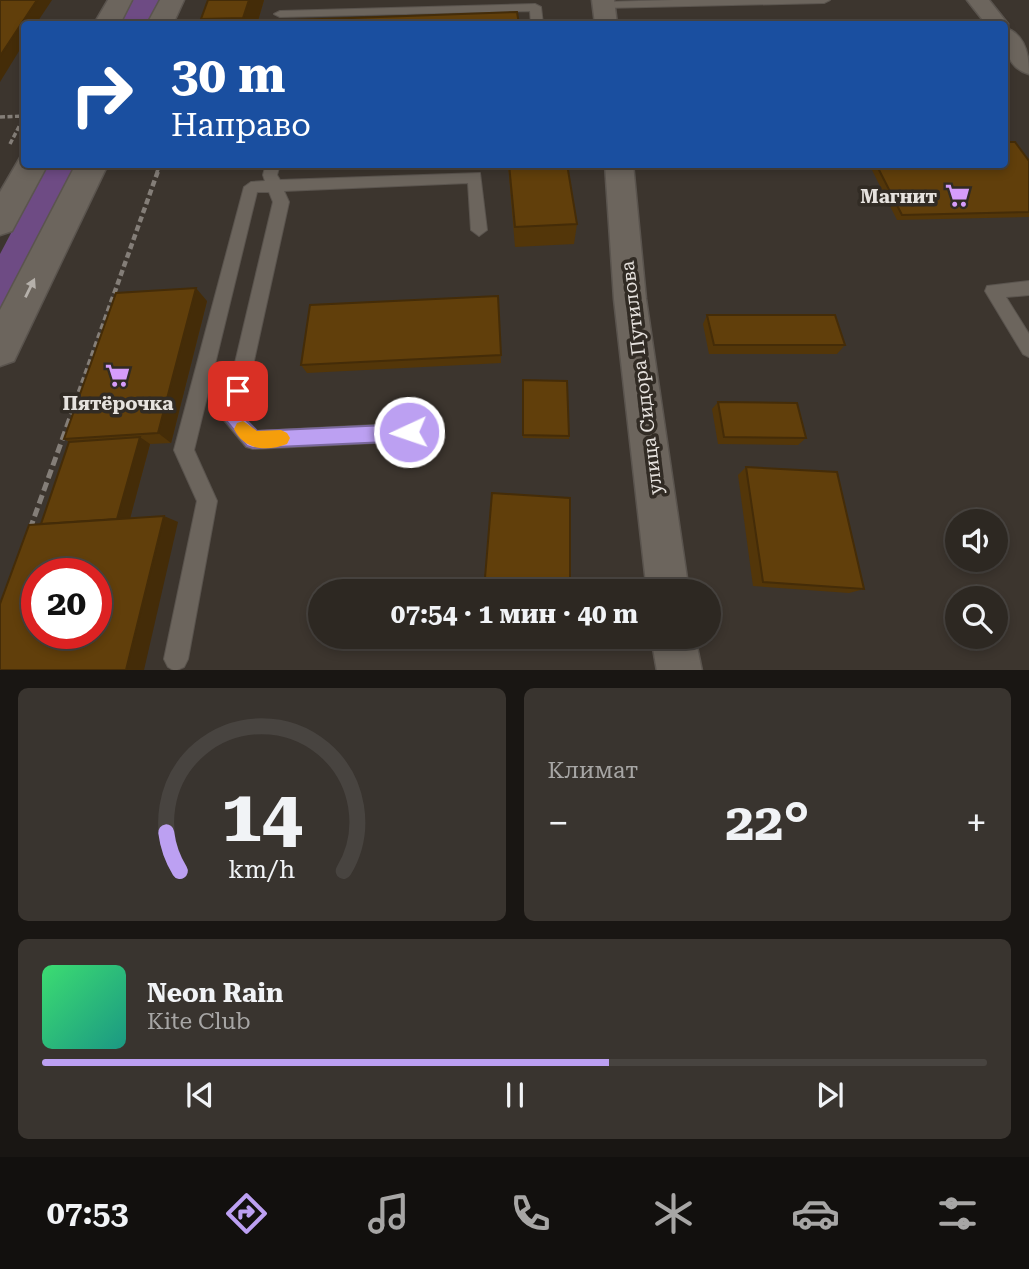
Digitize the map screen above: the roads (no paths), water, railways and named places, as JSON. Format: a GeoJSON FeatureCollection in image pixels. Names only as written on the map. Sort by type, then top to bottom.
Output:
{"type":"FeatureCollection","features":[{"type":"Feature","properties":{"kind":"street"},"geometry":{"type":"LineString","coordinates":[[109,21],[120,0]]}},
{"type":"Feature","properties":{"kind":"street"},"geometry":{"type":"LineString","coordinates":[[162,21],[172,0]]}},
{"type":"Feature","properties":{"kind":"street"},"geometry":{"type":"LineString","coordinates":[[978,0],[995,21]]}},
{"type":"Feature","properties":{"kind":"street"},"geometry":{"type":"LineString","coordinates":[[1008,41],[1021,59]]}},
{"type":"Feature","properties":{"kind":"street"},"geometry":{"type":"LineString","coordinates":[[0,222],[19,157]]}},
{"type":"Feature","properties":{"kind":"street"},"geometry":{"type":"LineString","coordinates":[[0,349],[90,168]]}},
{"type":"Feature","properties":{"kind":"street","name":"улица Сидора Путилова"},"geometry":{"type":"LineString","coordinates":[[619,168],[630,299],[666,579]]}},
{"type":"Feature","properties":{"kind":"street"},"geometry":{"type":"LineString","coordinates":[[676,649],[680,670]]}},
{"type":"Feature","properties":{"kind":"lane"},"geometry":{"type":"LineString","coordinates":[[284,0],[279,19],[535,7],[537,21]]}},
{"type":"Feature","properties":{"kind":"lane"},"geometry":{"type":"LineString","coordinates":[[605,10],[824,0]]}},
{"type":"Feature","properties":{"kind":"lane"},"geometry":{"type":"LineString","coordinates":[[272,168],[270,175],[281,202],[232,418],[253,440],[434,431]]}},
{"type":"Feature","properties":{"kind":"lane"},"geometry":{"type":"LineString","coordinates":[[176,659],[207,501],[184,450],[251,187],[475,177],[479,230]]}},
{"type":"Feature","properties":{"kind":"lane"},"geometry":{"type":"LineString","coordinates":[[1029,288],[993,291],[1029,349]]}},
{"type":"Feature","properties":{"kind":"place","name":"Магнит"},"geometry":{"type":"Point","coordinates":[957,196]}},
{"type":"Feature","properties":{"kind":"place","name":"Пятёрочка"},"geometry":{"type":"Point","coordinates":[118,375]}}]}
